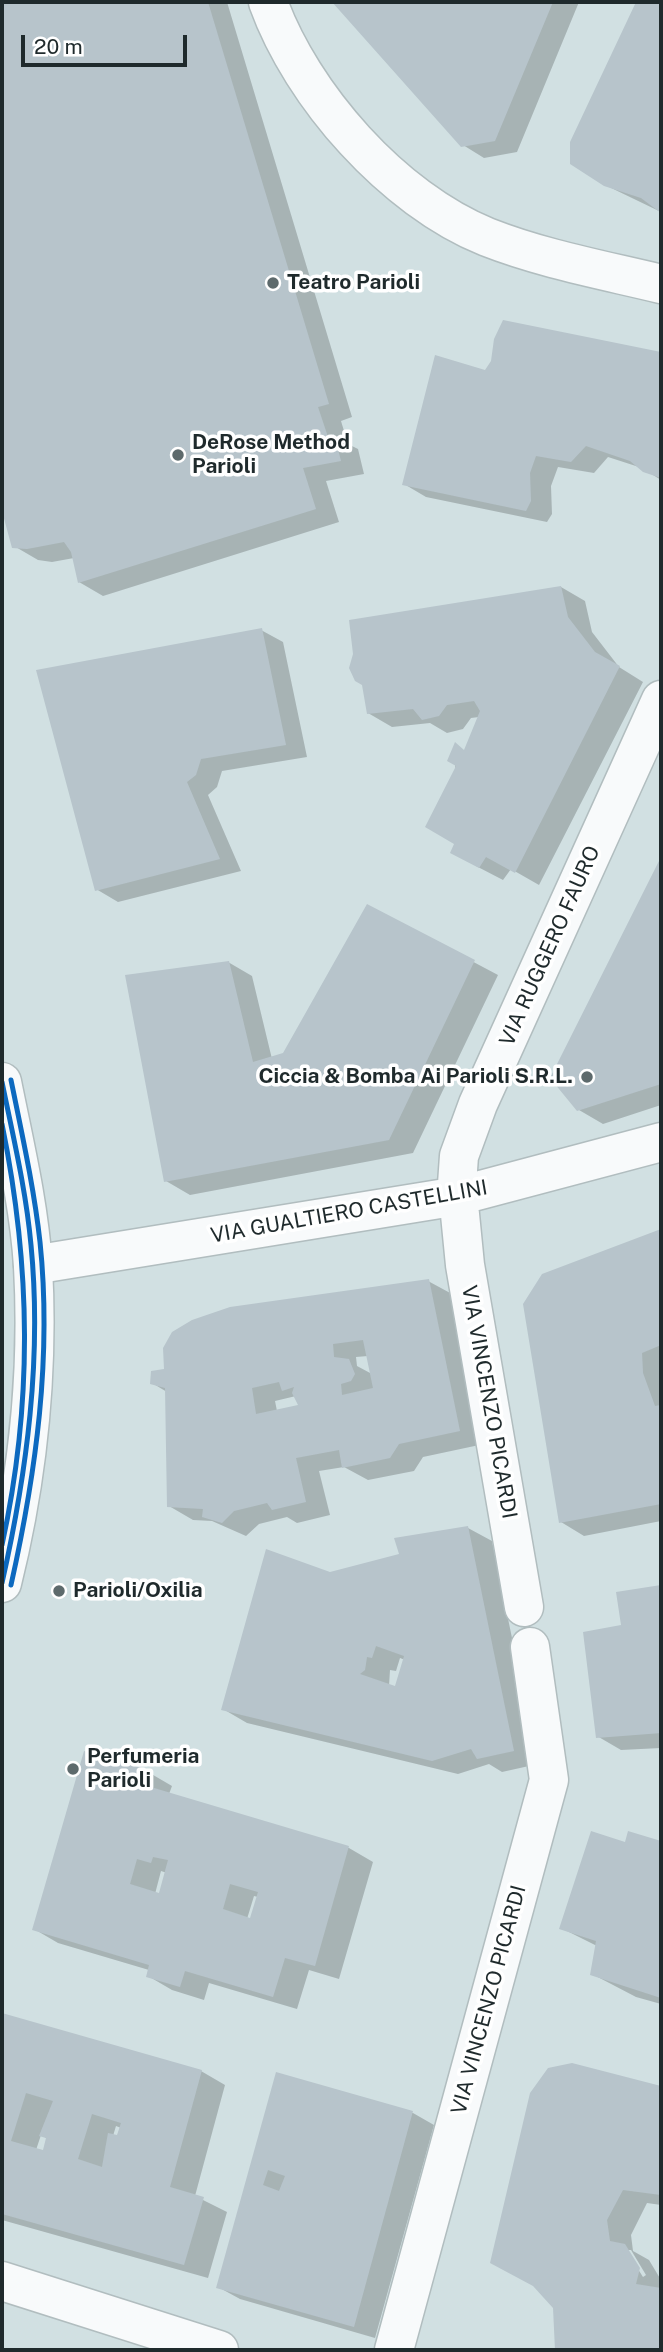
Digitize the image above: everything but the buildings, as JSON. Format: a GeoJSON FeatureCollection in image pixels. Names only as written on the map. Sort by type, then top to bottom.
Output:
{"type":"FeatureCollection","features":[{"type":"Feature","properties":{"kind":"street"},"geometry":{"type":"LineString","coordinates":[[268,2],[280,35],[310,84],[368,151],[422,200],[486,236],[558,260],[661,284]]}},
{"type":"Feature","properties":{"kind":"street","name":"VIA RUGGERO FAURO"},"geometry":{"type":"LineString","coordinates":[[458,1196],[460,1156],[478,1104],[661,700]]}},
{"type":"Feature","properties":{"kind":"street"},"geometry":{"type":"LineString","coordinates":[[2,1082],[28,1221],[33,1265],[34,1390],[26,1470],[2,1583]]}},
{"type":"Feature","properties":{"kind":"street","name":"VIA GUALTIERO CASTELLINI"},"geometry":{"type":"LineString","coordinates":[[33,1265],[458,1196],[661,1142]]}},
{"type":"Feature","properties":{"kind":"street","name":"VIA VINCENZO PICARDI"},"geometry":{"type":"LineString","coordinates":[[458,1196],[465,1265],[524,1607]]}},
{"type":"Feature","properties":{"kind":"street","name":"VIA VINCENZO PICARDI"},"geometry":{"type":"LineString","coordinates":[[394,2350],[549,1780],[530,1647]]}},
{"type":"Feature","properties":{"kind":"street"},"geometry":{"type":"LineString","coordinates":[[2,2281],[219,2350]]}},
{"type":"Feature","properties":{"kind":"transit line"},"geometry":{"type":"LineString","coordinates":[[11,1080],[40,1242],[44,1328],[43,1372],[34,1458],[11,1585]]}},
{"type":"Feature","properties":{"kind":"transit line"},"geometry":{"type":"LineString","coordinates":[[2,1082],[29,1224],[35,1330],[25,1457],[2,1583]]}},
{"type":"Feature","properties":{"kind":"transit line"},"geometry":{"type":"LineString","coordinates":[[2,1124],[19,1230],[24,1335],[19,1439],[2,1545]]}},
{"type":"Feature","properties":{"kind":"place","name":"Teatro Parioli"},"geometry":{"type":"Point","coordinates":[273,283]}},
{"type":"Feature","properties":{"kind":"place","name":"DeRose Method Parioli"},"geometry":{"type":"Point","coordinates":[178,455]}},
{"type":"Feature","properties":{"kind":"place","name":"Ciccia & Bomba Ai Parioli S.R.L."},"geometry":{"type":"Point","coordinates":[587,1077]}},
{"type":"Feature","properties":{"kind":"place","name":"Parioli/Oxilia"},"geometry":{"type":"Point","coordinates":[59,1591]}},
{"type":"Feature","properties":{"kind":"place","name":"Perfumeria Parioli"},"geometry":{"type":"Point","coordinates":[73,1769]}}]}
